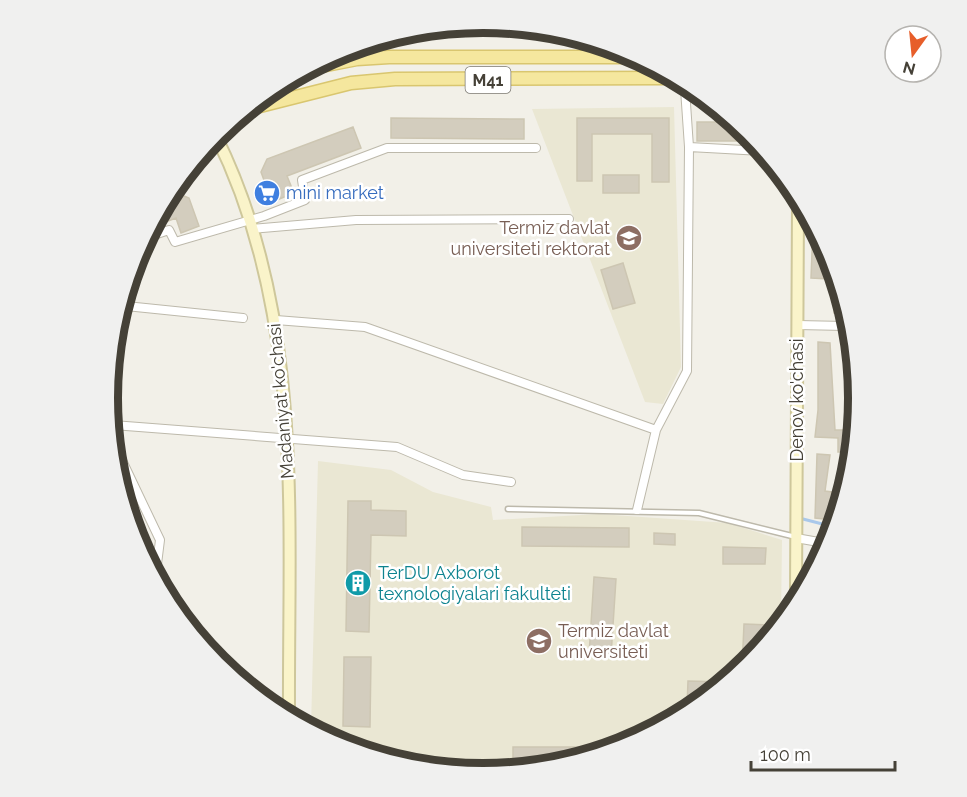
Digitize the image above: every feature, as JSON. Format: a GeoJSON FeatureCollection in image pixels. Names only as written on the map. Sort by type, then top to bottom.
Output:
{"type":"FeatureCollection","features":[{"type":"Feature","properties":{"kind":"main road","name":"M41"},"geometry":{"type":"LineString","coordinates":[[340,63],[389,57],[613,57]]}},
{"type":"Feature","properties":{"kind":"main road","name":"M41"},"geometry":{"type":"LineString","coordinates":[[269,103],[351,83],[395,79],[658,78]]}},
{"type":"Feature","properties":{"kind":"street"},"geometry":{"type":"LineString","coordinates":[[637,510],[656,430],[687,371],[688,147],[685,94]]}},
{"type":"Feature","properties":{"kind":"street","name":"Madaniyat ko'chasi"},"geometry":{"type":"LineString","coordinates":[[221,147],[250,225],[276,320],[288,440],[289,708]]}},
{"type":"Feature","properties":{"kind":"street"},"geometry":{"type":"LineString","coordinates":[[688,147],[751,150]]}},
{"type":"Feature","properties":{"kind":"street"},"geometry":{"type":"LineString","coordinates":[[250,225],[305,200],[302,180],[387,148],[536,148]]}},
{"type":"Feature","properties":{"kind":"street","name":"Denov ko'chasi"},"geometry":{"type":"LineString","coordinates":[[796,587],[798,213]]}},
{"type":"Feature","properties":{"kind":"street"},"geometry":{"type":"LineString","coordinates":[[158,234],[169,230],[175,242],[250,225],[356,220],[569,219]]}},
{"type":"Feature","properties":{"kind":"street"},"geometry":{"type":"LineString","coordinates":[[129,306],[243,318]]}},
{"type":"Feature","properties":{"kind":"street"},"geometry":{"type":"LineString","coordinates":[[276,320],[364,327],[656,430]]}},
{"type":"Feature","properties":{"kind":"street"},"geometry":{"type":"LineString","coordinates":[[798,326],[842,327]]}},
{"type":"Feature","properties":{"kind":"street"},"geometry":{"type":"LineString","coordinates":[[119,426],[397,447],[463,475],[511,482]]}},
{"type":"Feature","properties":{"kind":"street"},"geometry":{"type":"LineString","coordinates":[[124,465],[160,540],[157,562]]}},
{"type":"Feature","properties":{"kind":"street"},"geometry":{"type":"LineString","coordinates":[[796,538],[819,542]]}},
{"type":"Feature","properties":{"kind":"lane"},"geometry":{"type":"LineString","coordinates":[[508,509],[699,513],[796,538]]}},
{"type":"Feature","properties":{"kind":"shaded area","name":"Termiz davlat universiteti rektorat"},"geometry":{"type":"Polygon","coordinates":[[[674,107],[681,367],[663,404],[645,402],[532,109],[674,107]]]}},
{"type":"Feature","properties":{"kind":"shaded area","name":"Termiz davlat universiteti"},"geometry":{"type":"Polygon","coordinates":[[[318,461],[391,470],[433,492],[491,507],[493,520],[599,514],[728,523],[782,540],[781,610],[758,639],[724,673],[687,702],[645,726],[601,745],[531,761],[484,764],[436,761],[366,745],[311,720],[318,461]]]}},
{"type":"Feature","properties":{"kind":"building"},"geometry":{"type":"Polygon","coordinates":[[[391,118],[524,119],[524,139],[391,138],[391,118]]]}},
{"type":"Feature","properties":{"kind":"building"},"geometry":{"type":"Polygon","coordinates":[[[577,118],[669,118],[669,182],[652,182],[652,134],[592,134],[592,181],[577,181],[577,118]]]}},
{"type":"Feature","properties":{"kind":"building"},"geometry":{"type":"Polygon","coordinates":[[[697,122],[722,122],[743,141],[697,141],[697,122]]]}},
{"type":"Feature","properties":{"kind":"building"},"geometry":{"type":"Polygon","coordinates":[[[353,127],[361,148],[287,176],[294,193],[272,202],[261,172],[267,159],[353,127]]]}},
{"type":"Feature","properties":{"kind":"building"},"geometry":{"type":"Polygon","coordinates":[[[603,175],[639,175],[639,193],[603,193],[603,175]]]}},
{"type":"Feature","properties":{"kind":"building"},"geometry":{"type":"Polygon","coordinates":[[[180,194],[189,198],[199,226],[181,233],[176,218],[163,223],[180,194]]]}},
{"type":"Feature","properties":{"kind":"building"},"geometry":{"type":"Polygon","coordinates":[[[813,240],[829,279],[811,278],[813,240]]]}},
{"type":"Feature","properties":{"kind":"building"},"geometry":{"type":"Polygon","coordinates":[[[623,263],[635,303],[613,309],[601,270],[623,263]]]}},
{"type":"Feature","properties":{"kind":"building"},"geometry":{"type":"Polygon","coordinates":[[[835,296],[839,313],[834,313],[835,296]]]}},
{"type":"Feature","properties":{"kind":"building"},"geometry":{"type":"Polygon","coordinates":[[[818,342],[830,343],[835,430],[847,430],[845,452],[838,452],[838,438],[815,437],[818,410],[818,342]]]}},
{"type":"Feature","properties":{"kind":"building"},"geometry":{"type":"Polygon","coordinates":[[[817,454],[830,455],[825,491],[832,492],[833,508],[829,520],[815,518],[817,454]]]}},
{"type":"Feature","properties":{"kind":"building","name":"TerDU Axborot texnologiyalari fakulteti"},"geometry":{"type":"Polygon","coordinates":[[[348,501],[371,501],[371,510],[406,511],[406,536],[371,535],[369,632],[346,631],[348,501]]]}},
{"type":"Feature","properties":{"kind":"building"},"geometry":{"type":"Polygon","coordinates":[[[522,527],[629,528],[629,547],[522,546],[522,527]]]}},
{"type":"Feature","properties":{"kind":"building"},"geometry":{"type":"Polygon","coordinates":[[[654,533],[675,534],[675,545],[654,544],[654,533]]]}},
{"type":"Feature","properties":{"kind":"building"},"geometry":{"type":"Polygon","coordinates":[[[723,547],[766,548],[765,564],[723,564],[723,547]]]}},
{"type":"Feature","properties":{"kind":"building"},"geometry":{"type":"Polygon","coordinates":[[[594,577],[616,579],[611,656],[589,655],[594,577]]]}},
{"type":"Feature","properties":{"kind":"building"},"geometry":{"type":"Polygon","coordinates":[[[744,624],[770,625],[758,639],[743,656],[744,624]]]}},
{"type":"Feature","properties":{"kind":"building"},"geometry":{"type":"Polygon","coordinates":[[[344,657],[371,657],[370,727],[343,726],[344,657]]]}},
{"type":"Feature","properties":{"kind":"building"},"geometry":{"type":"Polygon","coordinates":[[[688,681],[714,682],[706,688],[687,702],[688,681]]]}},
{"type":"Feature","properties":{"kind":"building"},"geometry":{"type":"Polygon","coordinates":[[[365,745],[378,745],[378,749],[365,745]]]}},
{"type":"Feature","properties":{"kind":"building"},"geometry":{"type":"Polygon","coordinates":[[[513,747],[584,747],[584,750],[578,752],[513,762],[513,747]]]}},
{"type":"Feature","properties":{"kind":"waterway"},"geometry":{"type":"LineString","coordinates":[[803,519],[826,525]]}},
{"type":"Feature","properties":{"kind":"place","name":"mini market"},"geometry":{"type":"Point","coordinates":[267,193]}},
{"type":"Feature","properties":{"kind":"place","name":"Termiz davlat universiteti rektorat"},"geometry":{"type":"Point","coordinates":[629,238]}},
{"type":"Feature","properties":{"kind":"place","name":"TerDU Axborot texnologiyalari fakulteti"},"geometry":{"type":"Point","coordinates":[358,583]}},
{"type":"Feature","properties":{"kind":"place","name":"Termiz davlat universiteti"},"geometry":{"type":"Point","coordinates":[539,641]}}]}
